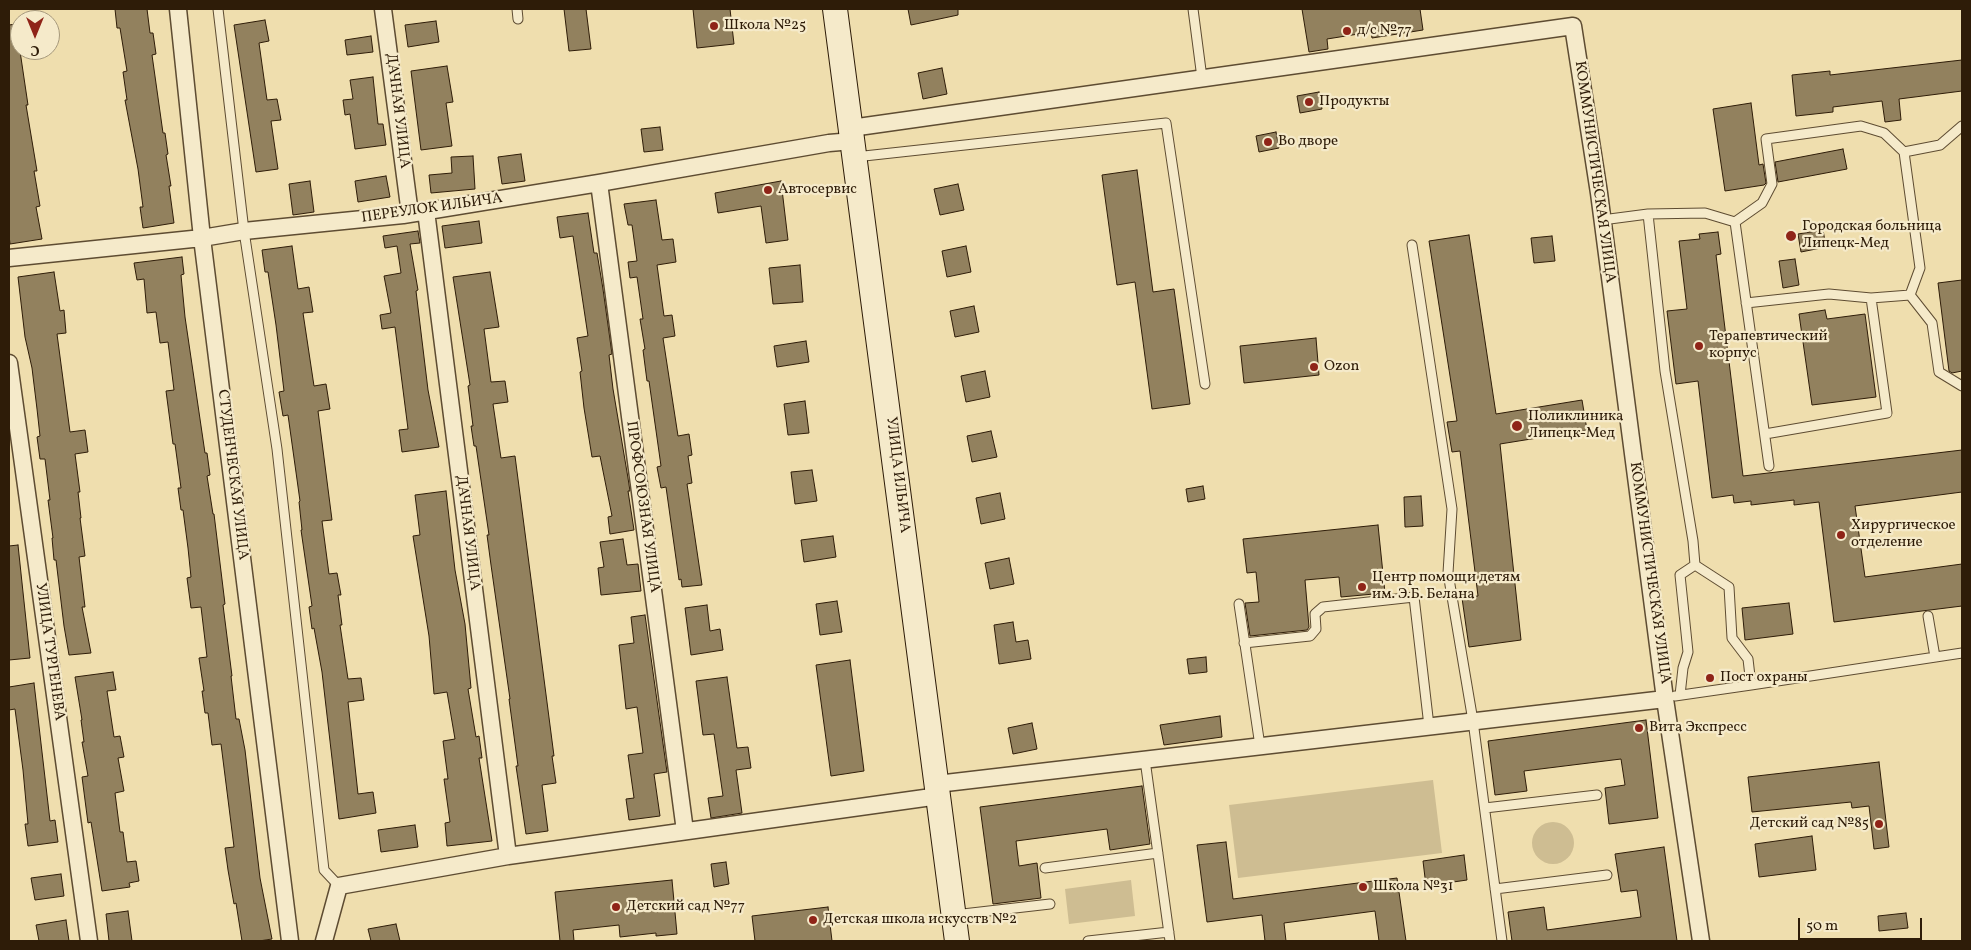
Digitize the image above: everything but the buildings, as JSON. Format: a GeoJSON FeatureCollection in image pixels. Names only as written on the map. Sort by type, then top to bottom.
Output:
{"type":"FeatureCollection","features":[{"type":"Feature","properties":{"kind":"street","name":"СТУДЕНЧЕСКАЯ УЛИЦА"},"geometry":{"type":"LineString","coordinates":[[178,9],[202,238],[290,941]]}},
{"type":"Feature","properties":{"kind":"street","name":"ДАЧНАЯ УЛИЦА"},"geometry":{"type":"LineString","coordinates":[[383,9],[418,212],[508,856]]}},
{"type":"Feature","properties":{"kind":"street","name":"УЛИЦА ИЛЬИЧА"},"geometry":{"type":"LineString","coordinates":[[835,9],[957,941]]}},
{"type":"Feature","properties":{"kind":"street","name":"ПЕРЕУЛОК ИЛЬИЧА"},"geometry":{"type":"LineString","coordinates":[[9,258],[202,238],[244,231],[418,212],[820,145],[853,142],[1202,78],[1573,26]]}},
{"type":"Feature","properties":{"kind":"street","name":"КОММУНИСТИЧЕСКАЯ УЛИЦА"},"geometry":{"type":"LineString","coordinates":[[1573,26],[1673,697],[1701,941]]}},
{"type":"Feature","properties":{"kind":"street","name":"ПРОФСОЮЗНАЯ УЛИЦА"},"geometry":{"type":"LineString","coordinates":[[598,183],[685,831]]}},
{"type":"Feature","properties":{"kind":"street","name":"УЛИЦА ТУРГЕНЕВА"},"geometry":{"type":"LineString","coordinates":[[9,363],[89,941]]}},
{"type":"Feature","properties":{"kind":"street"},"geometry":{"type":"LineString","coordinates":[[324,941],[338,886],[508,856],[685,831],[938,790],[1145,760],[1673,697]]}},
{"type":"Feature","properties":{"kind":"lane"},"geometry":{"type":"LineString","coordinates":[[218,9],[244,231],[277,449],[324,870],[338,886]]}},
{"type":"Feature","properties":{"kind":"lane"},"geometry":{"type":"LineString","coordinates":[[517,9],[518,19]]}},
{"type":"Feature","properties":{"kind":"lane"},"geometry":{"type":"LineString","coordinates":[[1193,9],[1202,78]]}},
{"type":"Feature","properties":{"kind":"lane"},"geometry":{"type":"LineString","coordinates":[[853,142],[1166,123],[1205,384]]}},
{"type":"Feature","properties":{"kind":"lane"},"geometry":{"type":"LineString","coordinates":[[1735,222],[1762,203],[1772,184],[1766,139],[1861,126],[1884,133],[1904,152],[1920,268],[1910,295]]}},
{"type":"Feature","properties":{"kind":"lane"},"geometry":{"type":"LineString","coordinates":[[1904,152],[1940,145],[1962,126]]}},
{"type":"Feature","properties":{"kind":"lane"},"geometry":{"type":"LineString","coordinates":[[1602,220],[1648,214],[1705,213],[1735,222]]}},
{"type":"Feature","properties":{"kind":"lane"},"geometry":{"type":"LineString","coordinates":[[1648,214],[1665,371],[1693,540],[1695,565]]}},
{"type":"Feature","properties":{"kind":"lane"},"geometry":{"type":"LineString","coordinates":[[1735,222],[1769,466]]}},
{"type":"Feature","properties":{"kind":"lane"},"geometry":{"type":"LineString","coordinates":[[1412,245],[1452,509],[1448,573],[1473,721],[1502,941]]}},
{"type":"Feature","properties":{"kind":"lane"},"geometry":{"type":"LineString","coordinates":[[1746,303],[1829,294],[1871,298],[1910,295]]}},
{"type":"Feature","properties":{"kind":"lane"},"geometry":{"type":"LineString","coordinates":[[1910,295],[1932,323],[1939,372],[1962,386]]}},
{"type":"Feature","properties":{"kind":"lane"},"geometry":{"type":"LineString","coordinates":[[1765,434],[1887,413],[1871,298]]}},
{"type":"Feature","properties":{"kind":"lane"},"geometry":{"type":"LineString","coordinates":[[1695,565],[1729,587],[1732,638],[1748,659],[1751,685]]}},
{"type":"Feature","properties":{"kind":"lane"},"geometry":{"type":"LineString","coordinates":[[1695,565],[1680,574],[1688,652],[1673,697],[1962,653]]}},
{"type":"Feature","properties":{"kind":"lane"},"geometry":{"type":"LineString","coordinates":[[1244,643],[1310,636],[1316,629],[1315,614],[1323,607],[1414,597],[1429,726]]}},
{"type":"Feature","properties":{"kind":"lane"},"geometry":{"type":"LineString","coordinates":[[1238,604],[1260,746]]}},
{"type":"Feature","properties":{"kind":"lane"},"geometry":{"type":"LineString","coordinates":[[1928,616],[1935,657]]}},
{"type":"Feature","properties":{"kind":"lane"},"geometry":{"type":"LineString","coordinates":[[1088,941],[1170,937],[1145,760]]}},
{"type":"Feature","properties":{"kind":"lane"},"geometry":{"type":"LineString","coordinates":[[1485,808],[1597,795]]}},
{"type":"Feature","properties":{"kind":"lane"},"geometry":{"type":"LineString","coordinates":[[1044,868],[1158,853]]}},
{"type":"Feature","properties":{"kind":"lane"},"geometry":{"type":"LineString","coordinates":[[1495,889],[1607,875]]}},
{"type":"Feature","properties":{"kind":"lane"},"geometry":{"type":"LineString","coordinates":[[954,915],[1050,904]]}},
{"type":"Feature","properties":{"kind":"shaded area"},"geometry":{"type":"Polygon","coordinates":[[[1433,780],[1442,853],[1238,878],[1229,805],[1433,780]]]}},
{"type":"Feature","properties":{"kind":"shaded area"},"geometry":{"type":"Polygon","coordinates":[[[1553,822],[1568,828],[1574,843],[1568,858],[1553,864],[1538,858],[1532,843],[1538,828],[1553,822]]]}},
{"type":"Feature","properties":{"kind":"shaded area"},"geometry":{"type":"Polygon","coordinates":[[[1131,880],[1135,916],[1069,924],[1065,889],[1131,880]]]}},
{"type":"Feature","properties":{"kind":"place","name":"Школа №25"},"geometry":{"type":"Point","coordinates":[714,26]}},
{"type":"Feature","properties":{"kind":"place","name":"д/с №77"},"geometry":{"type":"Point","coordinates":[1347,31]}},
{"type":"Feature","properties":{"kind":"place","name":"Продукты"},"geometry":{"type":"Point","coordinates":[1309,102]}},
{"type":"Feature","properties":{"kind":"place","name":"Во дворе"},"geometry":{"type":"Point","coordinates":[1268,142]}},
{"type":"Feature","properties":{"kind":"place","name":"Автосервис"},"geometry":{"type":"Point","coordinates":[768,190]}},
{"type":"Feature","properties":{"kind":"place","name":"Городская больница Липецк-Мед"},"geometry":{"type":"Point","coordinates":[1791,236]}},
{"type":"Feature","properties":{"kind":"place","name":"Терапевтический корпус"},"geometry":{"type":"Point","coordinates":[1699,346]}},
{"type":"Feature","properties":{"kind":"place","name":"Ozon"},"geometry":{"type":"Point","coordinates":[1314,367]}},
{"type":"Feature","properties":{"kind":"place","name":"Поликлиника Липецк-Мед"},"geometry":{"type":"Point","coordinates":[1517,426]}},
{"type":"Feature","properties":{"kind":"place","name":"Хирургическое отделение"},"geometry":{"type":"Point","coordinates":[1841,535]}},
{"type":"Feature","properties":{"kind":"place","name":"Центр помощи детям им. Э.Б. Белана"},"geometry":{"type":"Point","coordinates":[1362,587]}},
{"type":"Feature","properties":{"kind":"place","name":"Пост охраны"},"geometry":{"type":"Point","coordinates":[1710,678]}},
{"type":"Feature","properties":{"kind":"place","name":"Вита Экспресс"},"geometry":{"type":"Point","coordinates":[1639,728]}},
{"type":"Feature","properties":{"kind":"place","name":"Детский сад №85"},"geometry":{"type":"Point","coordinates":[1879,824]}},
{"type":"Feature","properties":{"kind":"place","name":"Школа №31"},"geometry":{"type":"Point","coordinates":[1363,887]}},
{"type":"Feature","properties":{"kind":"place","name":"Детский сад №77"},"geometry":{"type":"Point","coordinates":[616,907]}},
{"type":"Feature","properties":{"kind":"place","name":"Детская школа искусств №2"},"geometry":{"type":"Point","coordinates":[813,920]}}]}
